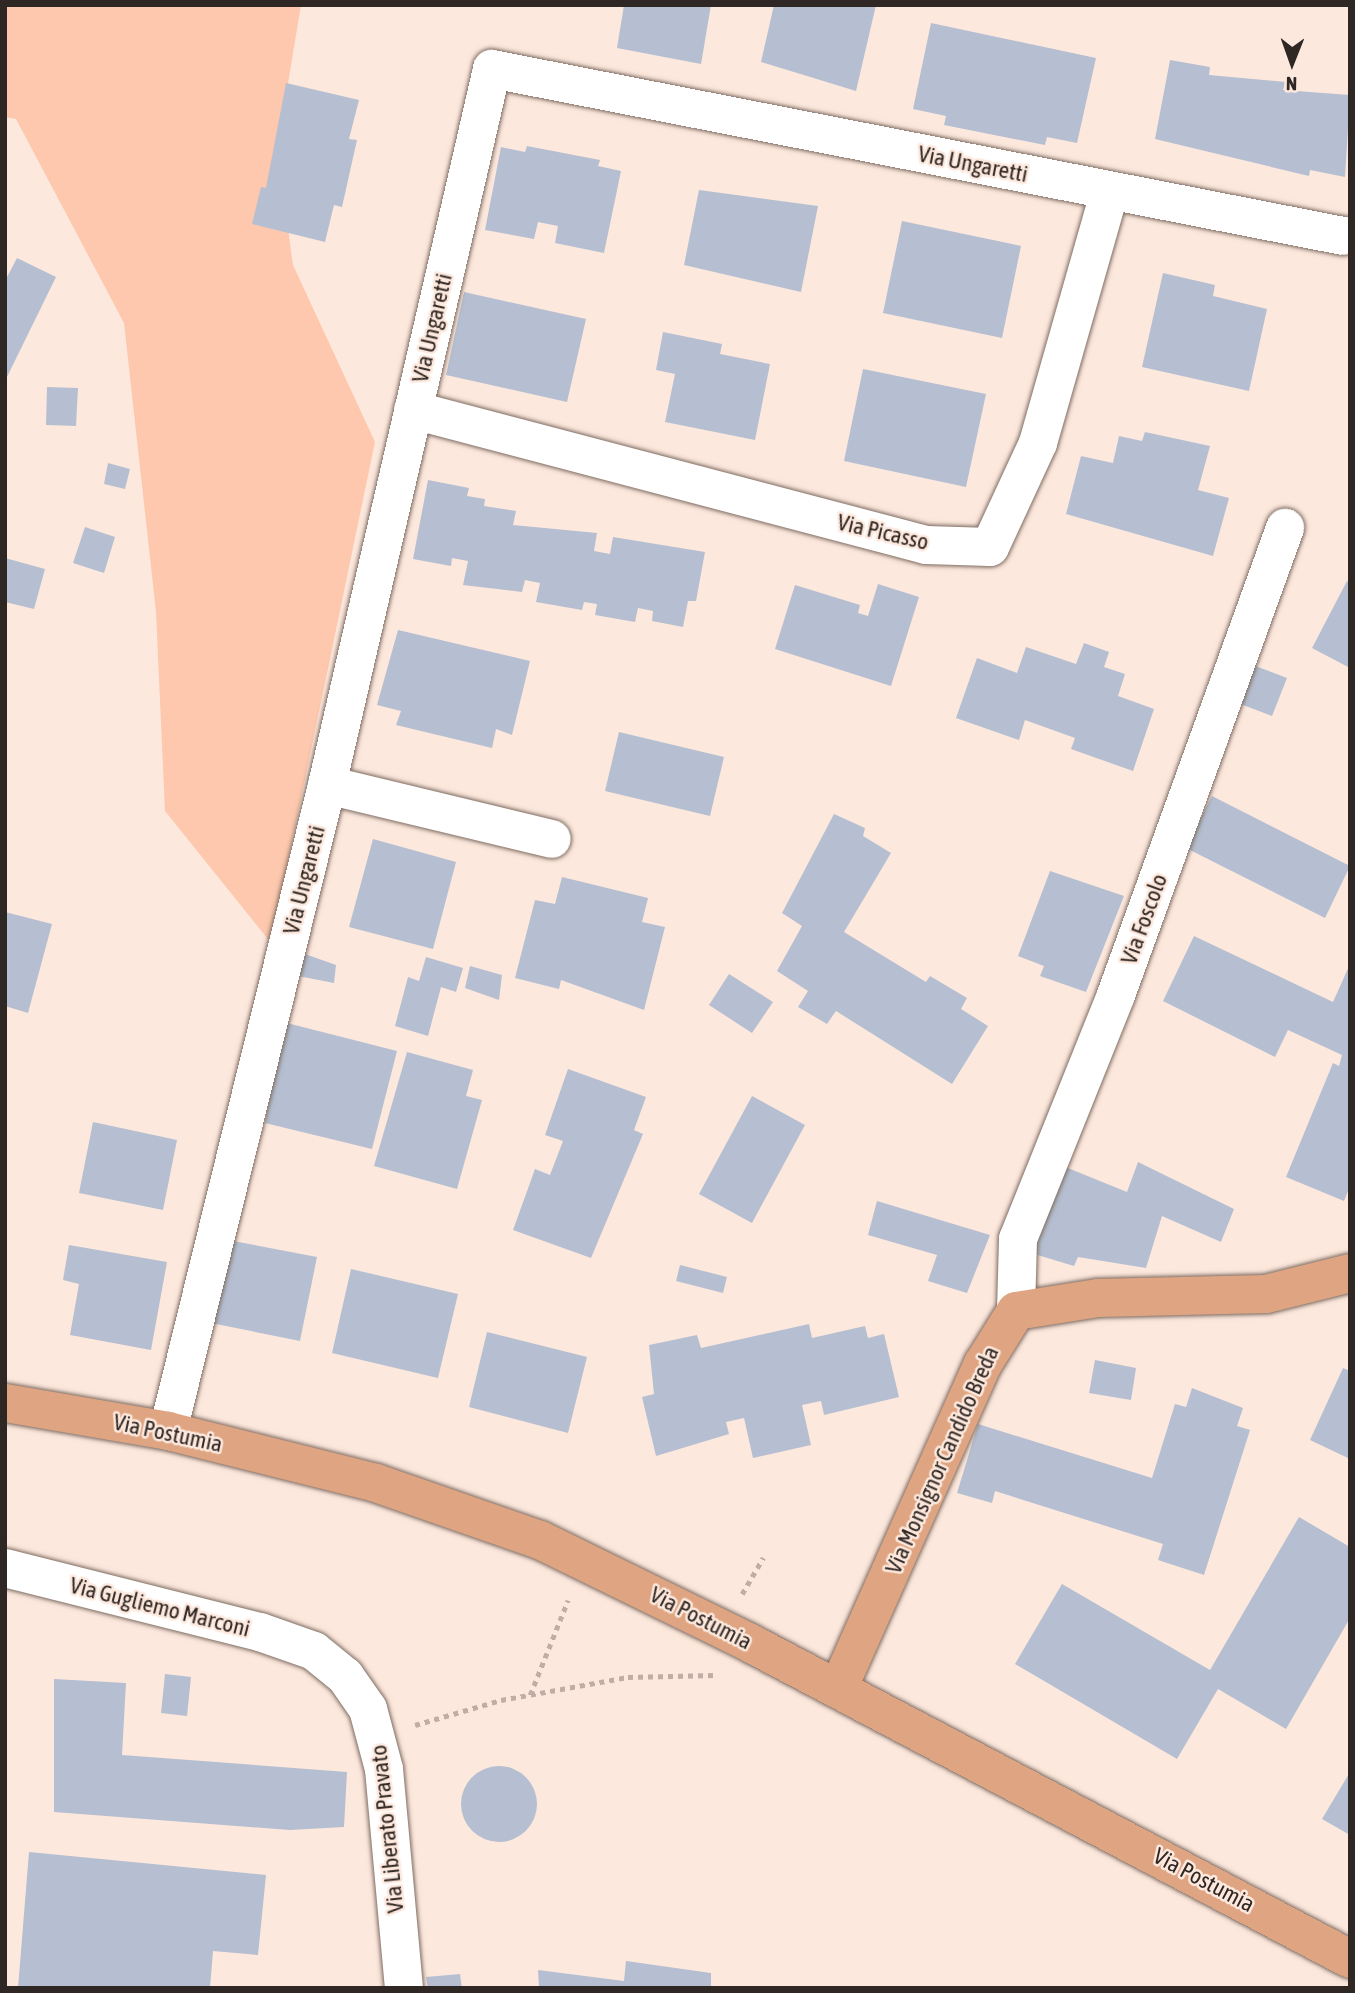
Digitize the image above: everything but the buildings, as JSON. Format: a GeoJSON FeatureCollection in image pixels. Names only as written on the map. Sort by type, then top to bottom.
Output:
{"type":"FeatureCollection","features":[{"type":"Feature","properties":{"kind":"main road"},"geometry":{"type":"LineString","coordinates":[[1016,1311],[1098,1298],[1266,1294],[1350,1273]]}},
{"type":"Feature","properties":{"kind":"main road","name":"Via Monsignor Candido Breda"},"geometry":{"type":"LineString","coordinates":[[838,1689],[983,1364],[1016,1311]]}},
{"type":"Feature","properties":{"kind":"main road","name":"Via Postumia"},"geometry":{"type":"LineString","coordinates":[[5,1403],[168,1431],[376,1483],[540,1540],[750,1643],[1350,1959]]}},
{"type":"Feature","properties":{"kind":"street","name":"Via Ungaretti"},"geometry":{"type":"LineString","coordinates":[[168,1431],[327,785],[492,69],[1343,236]]}},
{"type":"Feature","properties":{"kind":"street","name":"Via Picasso"},"geometry":{"type":"LineString","coordinates":[[413,410],[926,545],[990,547],[1038,443],[1110,191]]}},
{"type":"Feature","properties":{"kind":"street","name":"Via Foscolo"},"geometry":{"type":"LineString","coordinates":[[1016,1311],[1018,1240],[1116,995],[1285,527]]}},
{"type":"Feature","properties":{"kind":"street"},"geometry":{"type":"LineString","coordinates":[[327,785],[552,839]]}},
{"type":"Feature","properties":{"kind":"street","name":"Via Gugliemo Marconi"},"geometry":{"type":"LineString","coordinates":[[5,1568],[314,1651]]}},
{"type":"Feature","properties":{"kind":"street","name":"Via Liberato Pravato"},"geometry":{"type":"LineString","coordinates":[[314,1651],[345,1676],[377,1735],[404,1988]]}},
{"type":"Feature","properties":{"kind":"path"},"geometry":{"type":"LineString","coordinates":[[740,1598],[763,1558]]}},
{"type":"Feature","properties":{"kind":"path"},"geometry":{"type":"LineString","coordinates":[[530,1696],[568,1600],[581,1605]]}},
{"type":"Feature","properties":{"kind":"path"},"geometry":{"type":"LineString","coordinates":[[377,1735],[530,1696],[628,1677],[730,1676],[750,1643]]}},
{"type":"Feature","properties":{"kind":"shaded area"},"geometry":{"type":"Polygon","coordinates":[[[5,5],[301,5],[277,150],[293,265],[375,442],[271,943],[165,811],[156,612],[124,323],[16,119],[5,117],[5,5]]]}}]}
